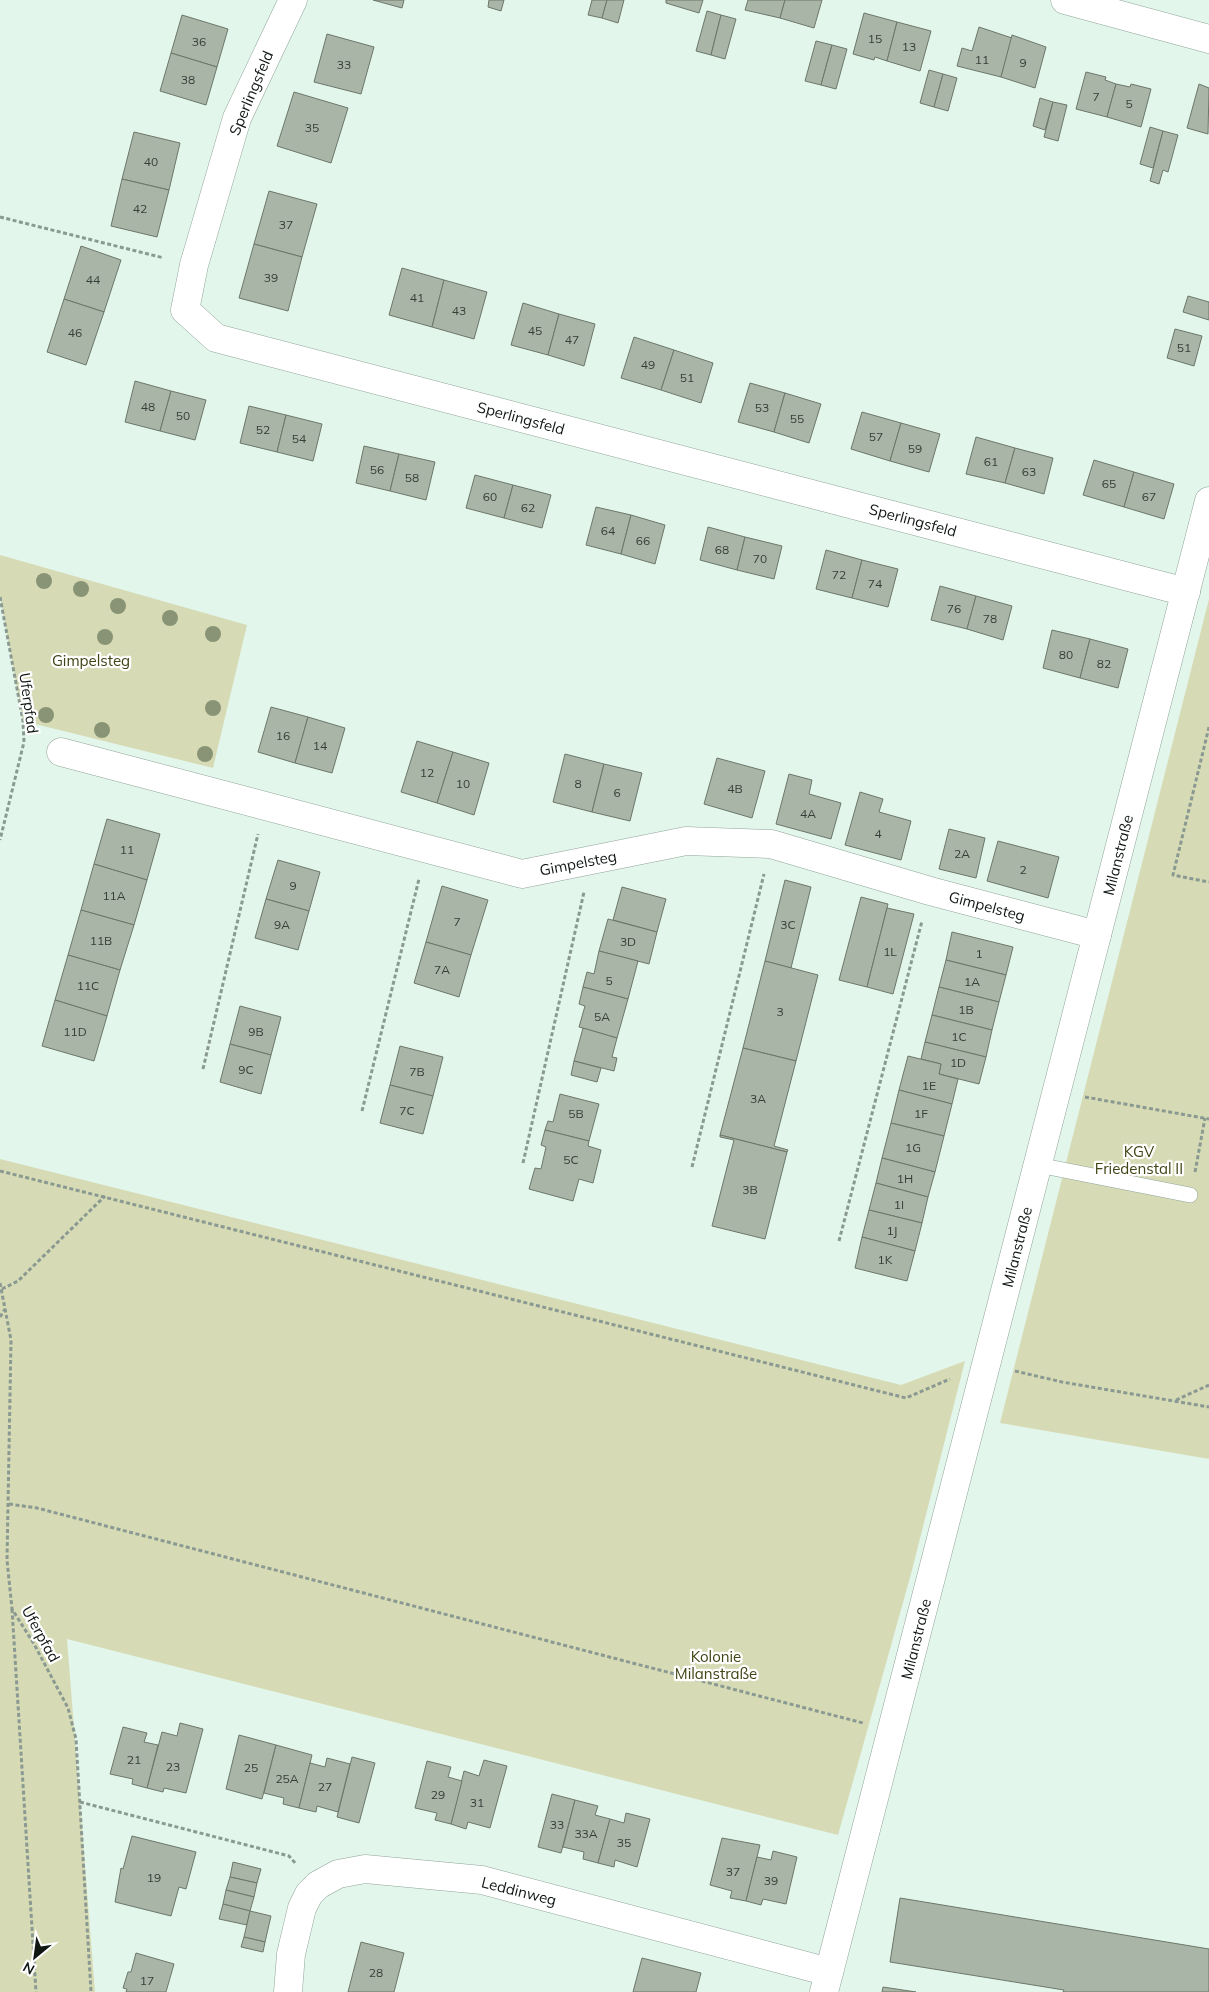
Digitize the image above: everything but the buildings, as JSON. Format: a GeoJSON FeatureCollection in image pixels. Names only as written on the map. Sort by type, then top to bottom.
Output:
{"type":"FeatureCollection","features":[{"type":"Feature","properties":{"kind":"street","name":"Sperlingsfeld"},"geometry":{"type":"LineString","coordinates":[[293,0],[237,118],[194,265],[185,310],[216,338],[1186,592]]}},
{"type":"Feature","properties":{"kind":"street"},"geometry":{"type":"LineString","coordinates":[[1065,0],[1209,39]]}},
{"type":"Feature","properties":{"kind":"street","name":"Milanstraße"},"geometry":{"type":"LineString","coordinates":[[826,1982],[1209,501]]}},
{"type":"Feature","properties":{"kind":"street","name":"Gimpelsteg"},"geometry":{"type":"LineString","coordinates":[[60,752],[522,874],[686,842],[772,844],[930,891],[1097,935]]}},
{"type":"Feature","properties":{"kind":"street","name":"Leddinweg"},"geometry":{"type":"LineString","coordinates":[[288,1992],[291,1954],[302,1908],[309,1894],[318,1885],[338,1874],[365,1869],[482,1880],[826,1982]]}},
{"type":"Feature","properties":{"kind":"lane"},"geometry":{"type":"LineString","coordinates":[[1038,1165],[1190,1195]]}},
{"type":"Feature","properties":{"kind":"path"},"geometry":{"type":"LineString","coordinates":[[0,217],[194,265]]}},
{"type":"Feature","properties":{"kind":"path","name":"Uferpfad"},"geometry":{"type":"LineString","coordinates":[[0,597],[23,721],[24,742],[0,840]]}},
{"type":"Feature","properties":{"kind":"path"},"geometry":{"type":"LineString","coordinates":[[1209,727],[1173,876],[1209,882]]}},
{"type":"Feature","properties":{"kind":"path"},"geometry":{"type":"LineString","coordinates":[[203,1069],[265,807]]}},
{"type":"Feature","properties":{"kind":"path"},"geometry":{"type":"LineString","coordinates":[[692,1167],[772,844]]}},
{"type":"Feature","properties":{"kind":"path"},"geometry":{"type":"LineString","coordinates":[[362,1111],[427,849]]}},
{"type":"Feature","properties":{"kind":"path"},"geometry":{"type":"LineString","coordinates":[[523,1163],[592,860]]}},
{"type":"Feature","properties":{"kind":"path"},"geometry":{"type":"LineString","coordinates":[[839,1241],[930,891]]}},
{"type":"Feature","properties":{"kind":"path"},"geometry":{"type":"LineString","coordinates":[[1057,1092],[1207,1119],[1190,1195]]}},
{"type":"Feature","properties":{"kind":"path"},"geometry":{"type":"LineString","coordinates":[[0,1170],[906,1398],[987,1364],[1062,1382],[1209,1407]]}},
{"type":"Feature","properties":{"kind":"path"},"geometry":{"type":"LineString","coordinates":[[2,1289],[18,1281],[105,1196]]}},
{"type":"Feature","properties":{"kind":"path","name":"Uferpfad"},"geometry":{"type":"LineString","coordinates":[[0,1283],[11,1340],[7,1560],[12,1609],[34,1644],[68,1708],[76,1739],[91,1992]]}},
{"type":"Feature","properties":{"kind":"path"},"geometry":{"type":"LineString","coordinates":[[0,1317],[5,1308]]}},
{"type":"Feature","properties":{"kind":"path"},"geometry":{"type":"LineString","coordinates":[[1175,1401],[1209,1385]]}},
{"type":"Feature","properties":{"kind":"path"},"geometry":{"type":"LineString","coordinates":[[9,1504],[37,1508],[892,1730]]}},
{"type":"Feature","properties":{"kind":"path"},"geometry":{"type":"LineString","coordinates":[[12,1609],[36,1992]]}},
{"type":"Feature","properties":{"kind":"path"},"geometry":{"type":"LineString","coordinates":[[80,1802],[289,1856],[318,1885]]}},
{"type":"Feature","properties":{"kind":"green space","name":"Gimpelsteg"},"geometry":{"type":"Polygon","coordinates":[[[0,555],[247,625],[213,768],[23,721],[0,597],[0,555]]]}},
{"type":"Feature","properties":{"kind":"green space","name":"KGV Friedenstal II"},"geometry":{"type":"Polygon","coordinates":[[[1209,599],[1209,1459],[1000,1423],[1209,599]]]}},
{"type":"Feature","properties":{"kind":"green space","name":"Kolonie Milanstraße"},"geometry":{"type":"Polygon","coordinates":[[[0,1159],[901,1385],[965,1361],[911,1574],[838,1835],[67,1639],[95,1992],[0,1992],[0,1159]]]}}]}
